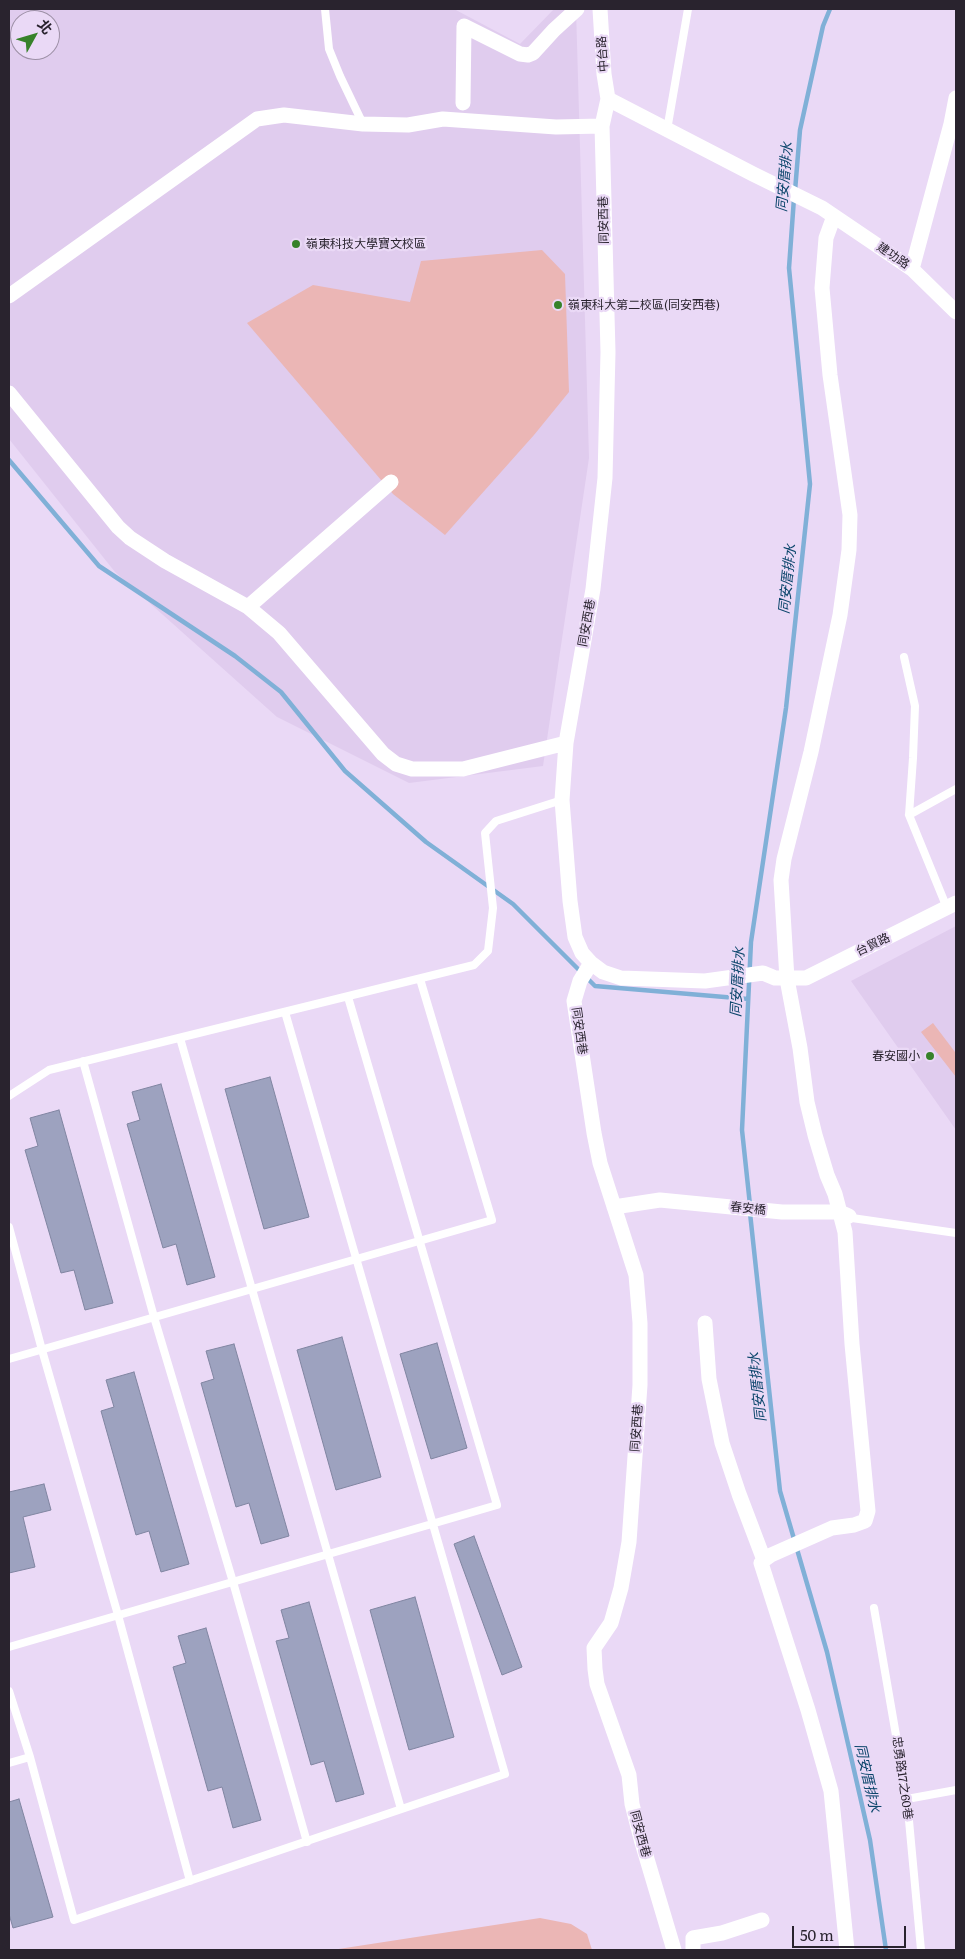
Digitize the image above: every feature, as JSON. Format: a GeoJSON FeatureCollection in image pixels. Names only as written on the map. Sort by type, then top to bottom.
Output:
{"type":"FeatureCollection","features":[{"type":"Feature","properties":{"kind":"street"},"geometry":{"type":"LineString","coordinates":[[463,103],[464,26],[520,54],[528,55],[533,53],[577,9]]}},
{"type":"Feature","properties":{"kind":"street","name":"中台路"},"geometry":{"type":"LineString","coordinates":[[600,9],[604,74],[608,99]]}},
{"type":"Feature","properties":{"kind":"street"},"geometry":{"type":"LineString","coordinates":[[912,269],[954,125],[956,98]]}},
{"type":"Feature","properties":{"kind":"street"},"geometry":{"type":"LineString","coordinates":[[608,99],[667,130]]}},
{"type":"Feature","properties":{"kind":"street","name":"同安西巷"},"geometry":{"type":"LineString","coordinates":[[608,99],[602,126],[608,352],[605,478],[593,589],[566,743],[562,800],[570,901],[575,937],[582,953],[592,963],[580,981],[574,1001],[600,1164],[636,1276],[640,1323],[640,1385],[629,1542],[621,1588],[612,1623],[594,1648],[595,1670],[597,1684],[629,1775],[632,1804],[674,1950]]}},
{"type":"Feature","properties":{"kind":"street"},"geometry":{"type":"LineString","coordinates":[[9,296],[256,119],[284,115],[363,124],[408,124],[443,118],[556,127],[602,126]]}},
{"type":"Feature","properties":{"kind":"street","name":"建功路"},"geometry":{"type":"LineString","coordinates":[[667,130],[828,212],[912,269],[956,312]]}},
{"type":"Feature","properties":{"kind":"street"},"geometry":{"type":"LineString","coordinates":[[828,212],[822,288],[830,376],[850,515],[849,550],[840,615],[811,752],[784,859],[781,880],[787,979],[800,1048],[807,1102],[817,1143],[846,1215],[845,1232],[852,1344],[868,1511],[865,1521],[854,1525],[832,1528],[768,1557],[761,1563],[808,1710],[831,1790],[847,1950]]}},
{"type":"Feature","properties":{"kind":"street"},"geometry":{"type":"LineString","coordinates":[[9,393],[118,527],[130,538],[165,561],[248,607],[279,633],[383,754],[396,764],[412,769],[463,768],[566,743]]}},
{"type":"Feature","properties":{"kind":"street"},"geometry":{"type":"LineString","coordinates":[[248,607],[391,482]]}},
{"type":"Feature","properties":{"kind":"street","name":"台貿路"},"geometry":{"type":"LineString","coordinates":[[787,979],[806,978],[952,905]]}},
{"type":"Feature","properties":{"kind":"street"},"geometry":{"type":"LineString","coordinates":[[592,963],[603,972],[621,978],[705,981],[763,973],[775,978],[787,979]]}},
{"type":"Feature","properties":{"kind":"street","name":"春安橋"},"geometry":{"type":"LineString","coordinates":[[614,1207],[660,1200],[782,1212],[846,1215]]}},
{"type":"Feature","properties":{"kind":"street"},"geometry":{"type":"LineString","coordinates":[[705,1322],[709,1379],[722,1443],[739,1494],[768,1557]]}},
{"type":"Feature","properties":{"kind":"street"},"geometry":{"type":"LineString","coordinates":[[693,1950],[693,1938],[722,1933],[762,1920]]}},
{"type":"Feature","properties":{"kind":"lane"},"geometry":{"type":"LineString","coordinates":[[325,9],[329,50],[363,124]]}},
{"type":"Feature","properties":{"kind":"lane"},"geometry":{"type":"LineString","coordinates":[[667,130],[688,9]]}},
{"type":"Feature","properties":{"kind":"lane"},"geometry":{"type":"LineString","coordinates":[[904,657],[915,706],[909,815],[952,905]]}},
{"type":"Feature","properties":{"kind":"lane"},"geometry":{"type":"LineString","coordinates":[[909,815],[956,788]]}},
{"type":"Feature","properties":{"kind":"lane"},"geometry":{"type":"LineString","coordinates":[[9,1096],[49,1070],[474,965],[488,951],[493,908],[485,832],[496,822],[562,800]]}},
{"type":"Feature","properties":{"kind":"lane"},"geometry":{"type":"LineString","coordinates":[[9,1359],[492,1220],[420,979]]}},
{"type":"Feature","properties":{"kind":"lane"},"geometry":{"type":"LineString","coordinates":[[9,1647],[497,1505],[348,997]]}},
{"type":"Feature","properties":{"kind":"lane"},"geometry":{"type":"LineString","coordinates":[[9,1691],[30,1757],[74,1920],[505,1774],[285,1012]]}},
{"type":"Feature","properties":{"kind":"lane"},"geometry":{"type":"LineString","coordinates":[[180,1038],[401,1809]]}},
{"type":"Feature","properties":{"kind":"lane"},"geometry":{"type":"LineString","coordinates":[[83,1062],[154,1317],[233,1582],[307,1842]]}},
{"type":"Feature","properties":{"kind":"lane"},"geometry":{"type":"LineString","coordinates":[[846,1215],[956,1233]]}},
{"type":"Feature","properties":{"kind":"lane"},"geometry":{"type":"LineString","coordinates":[[9,1227],[118,1615],[190,1881]]}},
{"type":"Feature","properties":{"kind":"lane","name":"忠勇路17之60巷"},"geometry":{"type":"LineString","coordinates":[[874,1608],[907,1799],[921,1950]]}},
{"type":"Feature","properties":{"kind":"lane"},"geometry":{"type":"LineString","coordinates":[[9,1762],[30,1757]]}},
{"type":"Feature","properties":{"kind":"lane"},"geometry":{"type":"LineString","coordinates":[[907,1799],[956,1790]]}},
{"type":"Feature","properties":{"kind":"shaded area","name":"嶺東科技大學寶文校區"},"geometry":{"type":"Polygon","coordinates":[[[9,9],[454,9],[520,44],[554,9],[576,9],[589,458],[543,766],[409,783],[277,717],[115,572],[9,439],[9,9]]]}},
{"type":"Feature","properties":{"kind":"shaded area"},"geometry":{"type":"Polygon","coordinates":[[[542,250],[565,274],[569,392],[534,435],[445,535],[393,494],[247,323],[313,285],[410,302],[421,261],[542,250]]]}},
{"type":"Feature","properties":{"kind":"shaded area","name":"春安國小"},"geometry":{"type":"Polygon","coordinates":[[[956,926],[956,1130],[851,981],[956,926]]]}},
{"type":"Feature","properties":{"kind":"shaded area"},"geometry":{"type":"Polygon","coordinates":[[[933,1023],[955,1052],[956,1050],[956,1077],[921,1032],[933,1023]]]}},
{"type":"Feature","properties":{"kind":"shaded area"},"geometry":{"type":"Polygon","coordinates":[[[540,1918],[571,1924],[587,1934],[592,1950],[332,1950],[540,1918]]]}},
{"type":"Feature","properties":{"kind":"building"},"geometry":{"type":"Polygon","coordinates":[[[270,1077],[309,1217],[264,1229],[225,1089],[270,1077]]]}},
{"type":"Feature","properties":{"kind":"building"},"geometry":{"type":"Polygon","coordinates":[[[161,1084],[215,1277],[187,1285],[176,1244],[163,1248],[127,1124],[140,1120],[132,1092],[161,1084]]]}},
{"type":"Feature","properties":{"kind":"building"},"geometry":{"type":"Polygon","coordinates":[[[59,1110],[113,1303],[85,1310],[74,1270],[61,1273],[25,1150],[38,1146],[30,1118],[59,1110]]]}},
{"type":"Feature","properties":{"kind":"building"},"geometry":{"type":"Polygon","coordinates":[[[342,1337],[381,1477],[336,1490],[297,1350],[342,1337]]]}},
{"type":"Feature","properties":{"kind":"building"},"geometry":{"type":"Polygon","coordinates":[[[437,1343],[467,1448],[431,1459],[400,1354],[437,1343]]]}},
{"type":"Feature","properties":{"kind":"building"},"geometry":{"type":"Polygon","coordinates":[[[234,1344],[289,1536],[261,1544],[249,1503],[236,1507],[201,1383],[214,1379],[206,1351],[234,1344]]]}},
{"type":"Feature","properties":{"kind":"building"},"geometry":{"type":"Polygon","coordinates":[[[134,1372],[189,1564],[161,1572],[149,1531],[136,1535],[101,1411],[114,1407],[106,1380],[134,1372]]]}},
{"type":"Feature","properties":{"kind":"building"},"geometry":{"type":"Polygon","coordinates":[[[44,1484],[51,1510],[23,1517],[35,1567],[9,1573],[9,1492],[44,1484]]]}},
{"type":"Feature","properties":{"kind":"building"},"geometry":{"type":"Polygon","coordinates":[[[474,1536],[522,1667],[502,1675],[454,1544],[474,1536]]]}},
{"type":"Feature","properties":{"kind":"building"},"geometry":{"type":"Polygon","coordinates":[[[415,1597],[454,1737],[409,1750],[370,1610],[415,1597]]]}},
{"type":"Feature","properties":{"kind":"building"},"geometry":{"type":"Polygon","coordinates":[[[309,1602],[364,1794],[336,1802],[324,1761],[311,1765],[276,1641],[289,1638],[281,1610],[309,1602]]]}},
{"type":"Feature","properties":{"kind":"building"},"geometry":{"type":"Polygon","coordinates":[[[206,1628],[261,1820],[233,1828],[222,1787],[208,1791],[173,1667],[186,1663],[178,1636],[206,1628]]]}},
{"type":"Feature","properties":{"kind":"building"},"geometry":{"type":"Polygon","coordinates":[[[19,1799],[53,1917],[13,1928],[9,1914],[9,1802],[19,1799]]]}},
{"type":"Feature","properties":{"kind":"waterway","name":"同安厝排水"},"geometry":{"type":"LineString","coordinates":[[795,191],[800,130],[823,26],[830,9]]}},
{"type":"Feature","properties":{"kind":"waterway","name":"同安厝排水"},"geometry":{"type":"LineString","coordinates":[[750,1205],[742,1130],[751,942],[786,708],[810,484],[789,268],[794,198]]}},
{"type":"Feature","properties":{"kind":"waterway"},"geometry":{"type":"LineString","coordinates":[[9,460],[99,566],[235,656],[281,692],[345,771],[426,842],[513,904],[595,986],[748,999]]}},
{"type":"Feature","properties":{"kind":"waterway","name":"同安厝排水"},"geometry":{"type":"LineString","coordinates":[[750,1213],[780,1491],[827,1652],[870,1840],[886,1950]]}},
{"type":"Feature","properties":{"kind":"place","name":"嶺東科技大學寶文校區"},"geometry":{"type":"Point","coordinates":[296,244]}},
{"type":"Feature","properties":{"kind":"place","name":"嶺東科大第二校區(同安西巷)"},"geometry":{"type":"Point","coordinates":[558,305]}},
{"type":"Feature","properties":{"kind":"place","name":"春安國小"},"geometry":{"type":"Point","coordinates":[930,1056]}}]}
